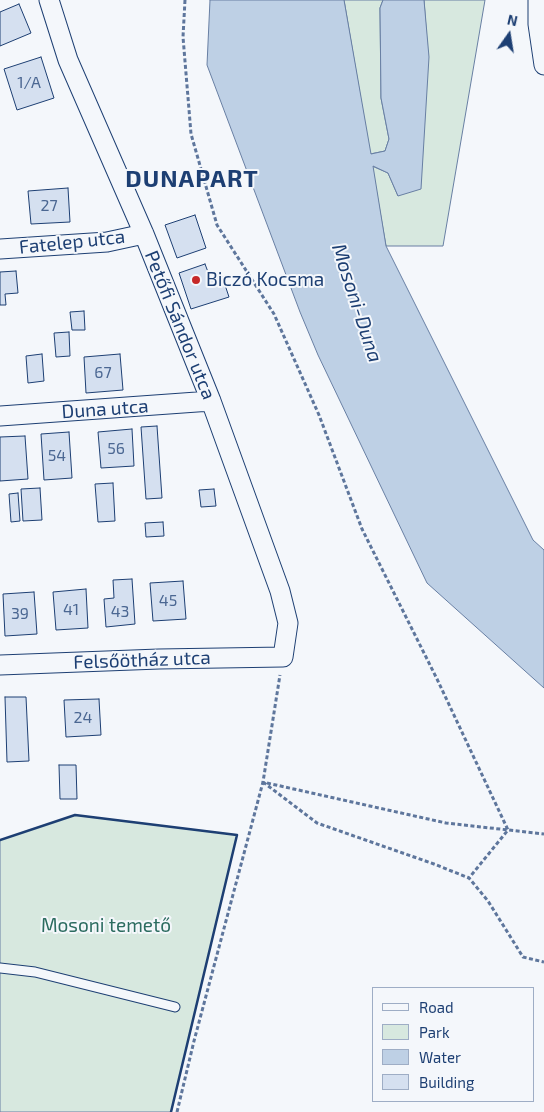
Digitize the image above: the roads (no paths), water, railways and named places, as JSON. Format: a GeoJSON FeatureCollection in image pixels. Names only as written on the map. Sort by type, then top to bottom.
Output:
{"type":"FeatureCollection","features":[{"type":"Feature","properties":{"kind":"street","name":"Petőfi Sándor utca"},"geometry":{"type":"LineString","coordinates":[[48,0],[68,60],[144,234],[211,401],[280,591],[288,623],[283,657]]}},
{"type":"Feature","properties":{"kind":"street"},"geometry":{"type":"LineString","coordinates":[[538,0],[538,24],[544,65]]}},
{"type":"Feature","properties":{"kind":"street","name":"Fatelep utca"},"geometry":{"type":"LineString","coordinates":[[0,249],[107,242],[144,234]]}},
{"type":"Feature","properties":{"kind":"street","name":"Duna utca"},"geometry":{"type":"LineString","coordinates":[[0,416],[211,401]]}},
{"type":"Feature","properties":{"kind":"street","name":"Felsőötház utca"},"geometry":{"type":"LineString","coordinates":[[0,665],[159,659],[283,657]]}},
{"type":"Feature","properties":{"kind":"lane"},"geometry":{"type":"LineString","coordinates":[[0,968],[35,972],[175,1006]]}},
{"type":"Feature","properties":{"kind":"water","name":"Mosoni-Duna"},"geometry":{"type":"Polygon","coordinates":[[[210,0],[344,0],[371,154],[385,151],[389,139],[381,98],[380,8],[383,0],[424,0],[429,57],[421,189],[398,196],[388,173],[373,166],[386,246],[533,540],[544,550],[544,688],[427,583],[318,355],[207,65],[210,0]]]}},
{"type":"Feature","properties":{"kind":"place","name":"Biczó Kocsma"},"geometry":{"type":"Point","coordinates":[196,280]}},
{"type":"Feature","properties":{"kind":"district","name":"DUNAPART"},"geometry":{"type":"Point","coordinates":[192,179]}},
{"type":"Feature","properties":{"kind":"park label","name":"Mosoni temető"},"geometry":{"type":"Point","coordinates":[106,926]}}]}
